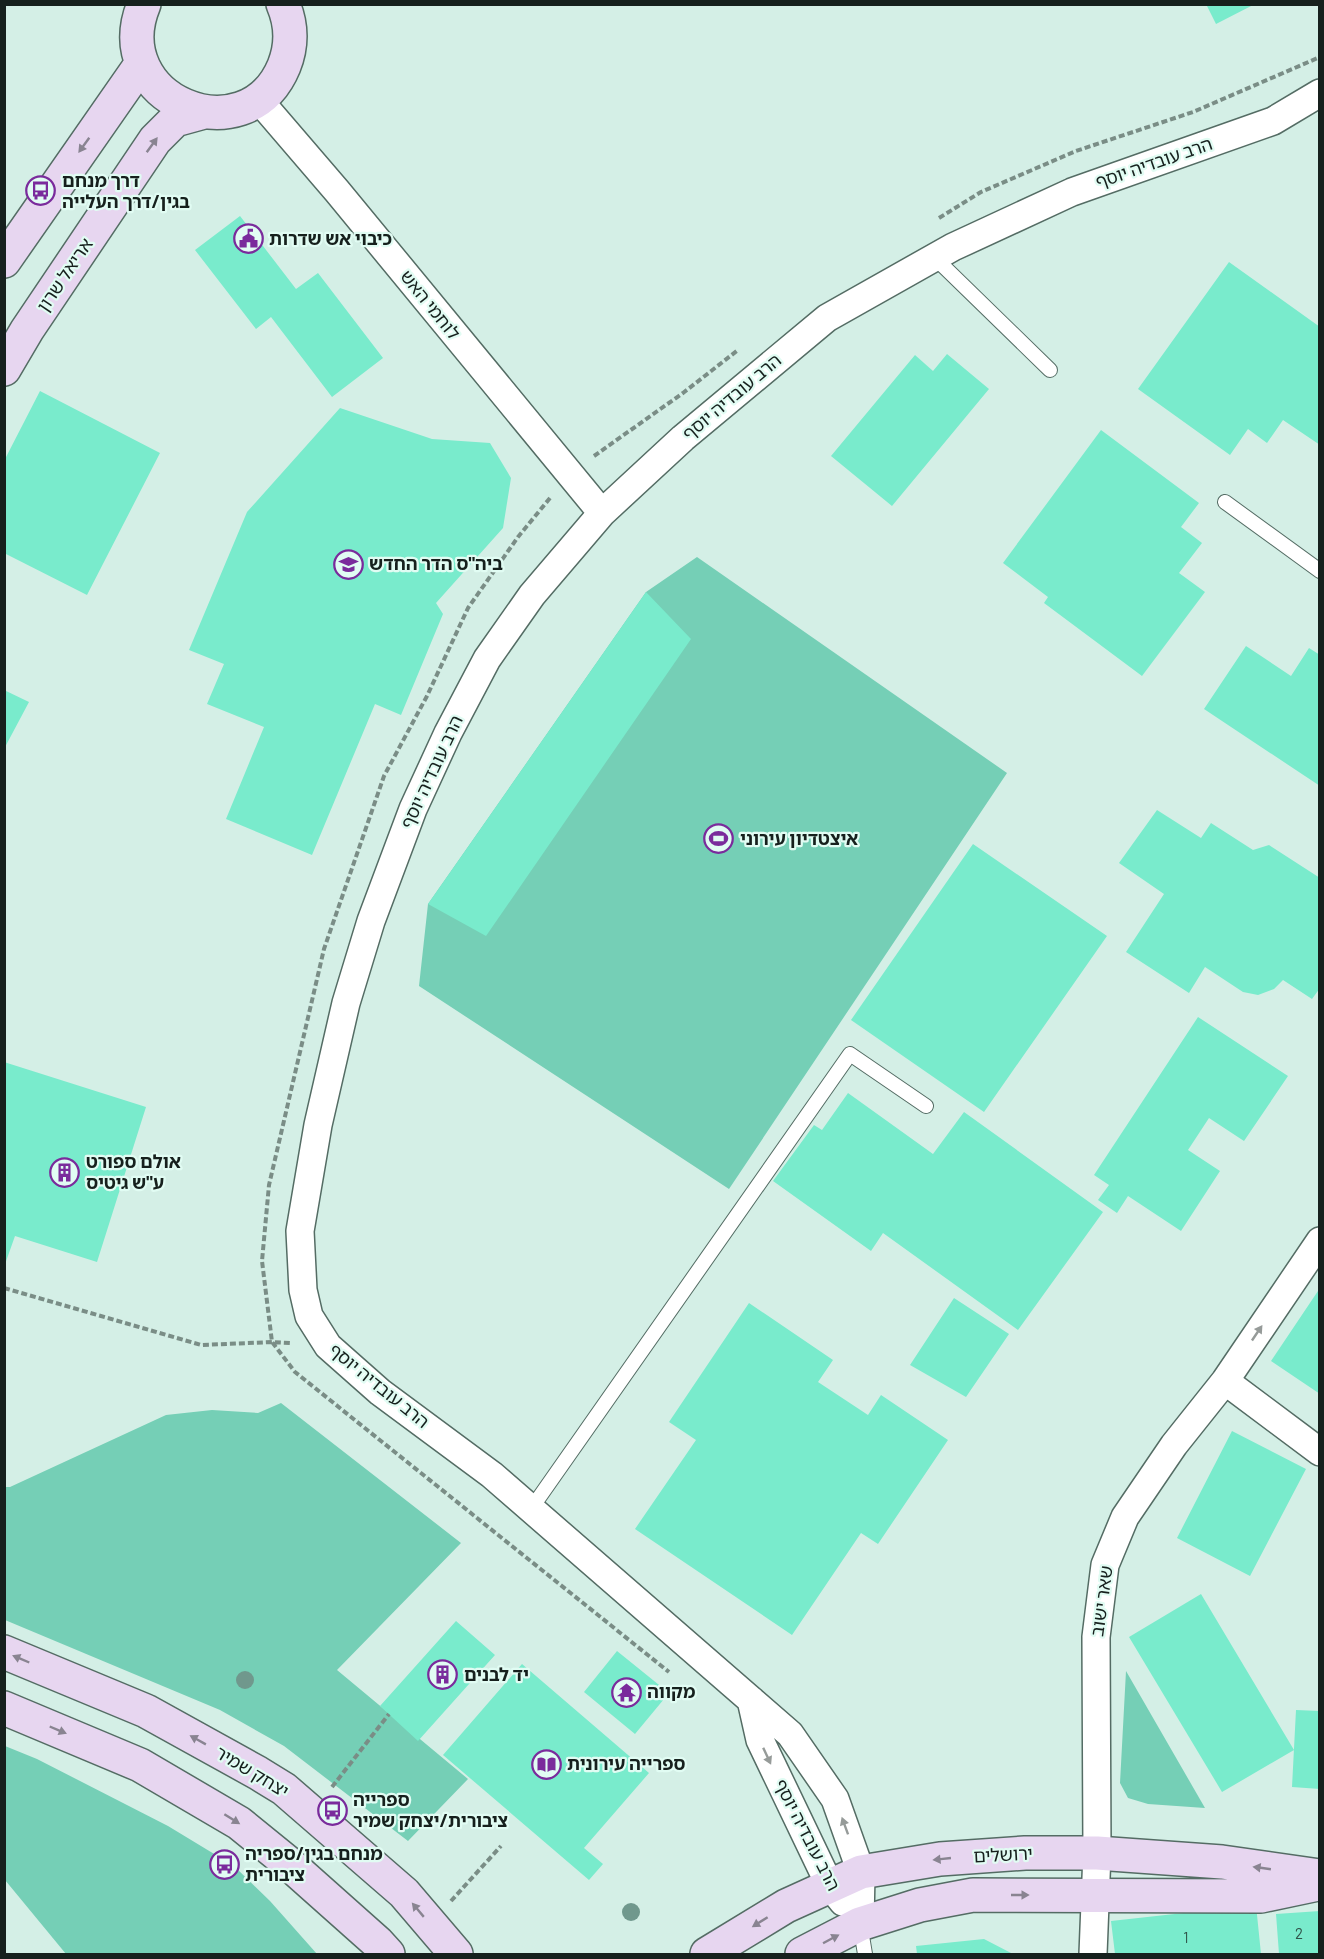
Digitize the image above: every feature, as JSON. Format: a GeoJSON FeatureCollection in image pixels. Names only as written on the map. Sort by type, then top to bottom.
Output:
{"type":"FeatureCollection","features":[{"type":"Feature","properties":{"kind":"main road"},"geometry":{"type":"LineString","coordinates":[[137,11],[138,46],[142,63],[151,80],[165,96],[184,107],[204,112],[234,110],[258,99],[280,75],[289,52],[290,36],[289,21],[283,4]]}},
{"type":"Feature","properties":{"kind":"main road"},"geometry":{"type":"LineString","coordinates":[[290,36],[309,4]]}},
{"type":"Feature","properties":{"kind":"main road"},"geometry":{"type":"LineString","coordinates":[[4,261],[142,63]]}},
{"type":"Feature","properties":{"kind":"main road","name":"אריאל שרון"},"geometry":{"type":"LineString","coordinates":[[4,369],[27,330],[155,140],[175,120],[204,112]]}},
{"type":"Feature","properties":{"kind":"main road","name":"יצחק שמיר"},"geometry":{"type":"LineString","coordinates":[[4,1652],[146,1712],[258,1773],[284,1790],[404,1893],[456,1954]]}},
{"type":"Feature","properties":{"kind":"main road"},"geometry":{"type":"LineString","coordinates":[[4,1708],[140,1765],[238,1823],[295,1869],[388,1954]]}},
{"type":"Feature","properties":{"kind":"main road","name":"ירושלים"},"geometry":{"type":"LineString","coordinates":[[707,1954],[786,1906],[861,1872],[940,1859],[1025,1853],[1096,1853],[1222,1862],[1320,1876]]}},
{"type":"Feature","properties":{"kind":"main road"},"geometry":{"type":"LineString","coordinates":[[802,1954],[862,1939],[920,1905],[973,1895],[1261,1896],[1320,1883]]}},
{"type":"Feature","properties":{"kind":"street","name":"הרב עובדיה יוסף"},"geometry":{"type":"LineString","coordinates":[[862,1939],[861,1872],[835,1798],[790,1734],[492,1475],[380,1392],[328,1346],[309,1316],[303,1290],[300,1231],[318,1125],[343,1014],[371,921],[413,808],[448,733],[487,659],[532,595],[602,513],[683,438],[826,318],[934,257],[1072,192],[1274,121],[1320,93]]}},
{"type":"Feature","properties":{"kind":"street","name":"לוחמי האש"},"geometry":{"type":"LineString","coordinates":[[258,99],[337,191],[602,513]]}},
{"type":"Feature","properties":{"kind":"street","name":"שאר ישוב"},"geometry":{"type":"LineString","coordinates":[[1093,1954],[1096,1853],[1096,1637],[1105,1565],[1125,1517],[1174,1445],[1225,1381],[1320,1241]]}},
{"type":"Feature","properties":{"kind":"street"},"geometry":{"type":"LineString","coordinates":[[1225,1381],[1320,1452]]}},
{"type":"Feature","properties":{"kind":"street","name":"הרב עובדיה יוסף"},"geometry":{"type":"LineString","coordinates":[[751,1700],[760,1740],[830,1886],[862,1939]]}},
{"type":"Feature","properties":{"kind":"lane"},"geometry":{"type":"LineString","coordinates":[[934,257],[1050,370]]}},
{"type":"Feature","properties":{"kind":"lane"},"geometry":{"type":"LineString","coordinates":[[1225,502],[1320,572]]}},
{"type":"Feature","properties":{"kind":"lane"},"geometry":{"type":"LineString","coordinates":[[531,1509],[850,1054],[926,1106]]}},
{"type":"Feature","properties":{"kind":"path"},"geometry":{"type":"LineString","coordinates":[[934,221],[981,192],[1076,151],[1193,111],[1320,57]]}},
{"type":"Feature","properties":{"kind":"path"},"geometry":{"type":"LineString","coordinates":[[675,1677],[295,1372],[272,1342],[262,1261],[269,1185],[324,949],[384,776],[427,696],[468,608],[518,537],[569,475],[683,393],[739,349]]}},
{"type":"Feature","properties":{"kind":"path"},"geometry":{"type":"LineString","coordinates":[[4,1288],[201,1345],[272,1342],[328,1346]]}},
{"type":"Feature","properties":{"kind":"path"},"geometry":{"type":"LineString","coordinates":[[312,1813],[390,1714]]}},
{"type":"Feature","properties":{"kind":"path"},"geometry":{"type":"LineString","coordinates":[[430,1924],[501,1846]]}},
{"type":"Feature","properties":{"kind":"green space","name":"איצטדיון עירוני"},"geometry":{"type":"Polygon","coordinates":[[[697,557],[1007,773],[729,1189],[419,986],[428,904],[646,592],[697,557]]]}},
{"type":"Feature","properties":{"kind":"green space"},"geometry":{"type":"Polygon","coordinates":[[[281,1403],[461,1543],[337,1670],[468,1779],[408,1841],[284,1746],[220,1710],[5,1620],[5,1487],[10,1487],[166,1415],[212,1410],[258,1413],[281,1403]]]}},
{"type":"Feature","properties":{"kind":"green space"},"geometry":{"type":"Polygon","coordinates":[[[1126,1671],[1205,1808],[1148,1804],[1128,1798],[1120,1783],[1126,1671]]]}},
{"type":"Feature","properties":{"kind":"green space"},"geometry":{"type":"Polygon","coordinates":[[[5,1746],[37,1759],[168,1826],[234,1866],[270,1901],[317,1954],[66,1954],[5,1880],[5,1746]]]}},
{"type":"Feature","properties":{"kind":"building"},"geometry":{"type":"Polygon","coordinates":[[[1206,4],[1255,4],[1216,24],[1206,4]]]}},
{"type":"Feature","properties":{"kind":"building"},"geometry":{"type":"Polygon","coordinates":[[[240,216],[296,289],[318,273],[383,358],[332,397],[271,317],[256,329],[195,250],[240,216]]]}},
{"type":"Feature","properties":{"kind":"building"},"geometry":{"type":"Polygon","coordinates":[[[1229,262],[1320,327],[1320,445],[1283,420],[1267,443],[1248,429],[1230,455],[1138,389],[1229,262]]]}},
{"type":"Feature","properties":{"kind":"building"},"geometry":{"type":"Polygon","coordinates":[[[947,354],[989,389],[892,506],[831,456],[915,355],[933,371],[947,354]]]}},
{"type":"Feature","properties":{"kind":"building"},"geometry":{"type":"Polygon","coordinates":[[[40,391],[160,453],[87,595],[4,553],[4,461],[40,391]]]}},
{"type":"Feature","properties":{"kind":"building","name":"ביה\"ס הדר החדש"},"geometry":{"type":"Polygon","coordinates":[[[340,408],[432,439],[490,443],[511,478],[503,528],[436,603],[443,614],[401,715],[375,704],[312,855],[226,819],[264,727],[207,704],[224,664],[189,650],[247,512],[340,408]]]}},
{"type":"Feature","properties":{"kind":"building"},"geometry":{"type":"Polygon","coordinates":[[[1101,430],[1199,503],[1181,527],[1202,543],[1179,573],[1205,592],[1142,676],[1044,603],[1048,597],[1003,563],[1101,430]]]}},
{"type":"Feature","properties":{"kind":"building"},"geometry":{"type":"Polygon","coordinates":[[[646,592],[691,639],[486,936],[428,904],[646,592]]]}},
{"type":"Feature","properties":{"kind":"building"},"geometry":{"type":"Polygon","coordinates":[[[1246,646],[1291,676],[1309,648],[1320,655],[1320,786],[1204,709],[1246,646]]]}},
{"type":"Feature","properties":{"kind":"building"},"geometry":{"type":"Polygon","coordinates":[[[4,690],[29,702],[4,749],[4,690]]]}},
{"type":"Feature","properties":{"kind":"building"},"geometry":{"type":"Polygon","coordinates":[[[1157,810],[1201,838],[1211,823],[1253,850],[1269,845],[1320,878],[1320,988],[1312,999],[1283,980],[1274,989],[1258,995],[1243,992],[1205,967],[1189,993],[1126,952],[1164,894],[1119,863],[1157,810]]]}},
{"type":"Feature","properties":{"kind":"building"},"geometry":{"type":"Polygon","coordinates":[[[973,844],[1107,936],[984,1112],[851,1020],[973,844]]]}},
{"type":"Feature","properties":{"kind":"building"},"geometry":{"type":"Polygon","coordinates":[[[1198,1017],[1288,1076],[1244,1141],[1209,1118],[1188,1150],[1220,1171],[1181,1231],[1128,1196],[1117,1213],[1098,1200],[1109,1185],[1094,1175],[1198,1017]]]}},
{"type":"Feature","properties":{"kind":"building","name":"אולם ספורט ע\"ש גיטיס"},"geometry":{"type":"Polygon","coordinates":[[[4,1062],[146,1107],[97,1262],[15,1236],[4,1267],[4,1062]]]}},
{"type":"Feature","properties":{"kind":"building"},"geometry":{"type":"Polygon","coordinates":[[[848,1093],[933,1154],[964,1112],[1103,1212],[1018,1330],[883,1233],[871,1251],[773,1181],[814,1125],[822,1130],[848,1093]]]}},
{"type":"Feature","properties":{"kind":"building"},"geometry":{"type":"Polygon","coordinates":[[[1320,1288],[1320,1394],[1271,1361],[1320,1288]]]}},
{"type":"Feature","properties":{"kind":"building"},"geometry":{"type":"Polygon","coordinates":[[[954,1298],[1009,1334],[966,1397],[910,1365],[954,1298]]]}},
{"type":"Feature","properties":{"kind":"building"},"geometry":{"type":"Polygon","coordinates":[[[749,1303],[833,1360],[818,1382],[868,1415],[881,1395],[948,1440],[878,1544],[861,1533],[792,1635],[635,1529],[696,1440],[669,1422],[749,1303]]]}},
{"type":"Feature","properties":{"kind":"building"},"geometry":{"type":"Polygon","coordinates":[[[1232,1431],[1306,1469],[1250,1576],[1177,1538],[1232,1431]]]}},
{"type":"Feature","properties":{"kind":"building"},"geometry":{"type":"Polygon","coordinates":[[[1201,1594],[1294,1750],[1222,1792],[1129,1637],[1201,1594]]]}},
{"type":"Feature","properties":{"kind":"building","name":"יד לבנים"},"geometry":{"type":"Polygon","coordinates":[[[456,1621],[495,1655],[418,1741],[380,1706],[456,1621]]]}},
{"type":"Feature","properties":{"kind":"building","name":"מקווה"},"geometry":{"type":"Polygon","coordinates":[[[617,1651],[669,1693],[635,1734],[584,1692],[617,1651]]]}},
{"type":"Feature","properties":{"kind":"building","name":"ספרייה עירונית"},"geometry":{"type":"Polygon","coordinates":[[[522,1664],[649,1773],[584,1848],[603,1864],[589,1880],[443,1755],[522,1664]]]}},
{"type":"Feature","properties":{"kind":"building"},"geometry":{"type":"Polygon","coordinates":[[[1296,1710],[1320,1711],[1320,1789],[1292,1787],[1296,1710]]]}},
{"type":"Feature","properties":{"kind":"building"},"geometry":{"type":"Polygon","coordinates":[[[1256,1905],[1261,1954],[1115,1954],[1111,1921],[1256,1905]]]}},
{"type":"Feature","properties":{"kind":"building"},"geometry":{"type":"Polygon","coordinates":[[[1320,1911],[1320,1954],[1279,1954],[1276,1914],[1320,1911]]]}},
{"type":"Feature","properties":{"kind":"building"},"geometry":{"type":"Polygon","coordinates":[[[984,1939],[1013,1954],[917,1954],[916,1946],[984,1939]]]}},
{"type":"Feature","properties":{"kind":"place","name":"דרך מנחם בגין/דרך העלייה"},"geometry":{"type":"Point","coordinates":[41,191]}},
{"type":"Feature","properties":{"kind":"place","name":"כיבוי אש שדרות"},"geometry":{"type":"Point","coordinates":[248,239]}},
{"type":"Feature","properties":{"kind":"place","name":"ביה\"ס הדר החדש"},"geometry":{"type":"Point","coordinates":[348,564]}},
{"type":"Feature","properties":{"kind":"place","name":"איצטדיון עירוני"},"geometry":{"type":"Point","coordinates":[719,839]}},
{"type":"Feature","properties":{"kind":"place","name":"אולם ספורט ע\"ש גיטיס"},"geometry":{"type":"Point","coordinates":[65,1172]}},
{"type":"Feature","properties":{"kind":"place","name":"יד לבנים"},"geometry":{"type":"Point","coordinates":[443,1675]}},
{"type":"Feature","properties":{"kind":"place","name":"מקווה"},"geometry":{"type":"Point","coordinates":[626,1692]}},
{"type":"Feature","properties":{"kind":"place","name":"ספרייה עירונית"},"geometry":{"type":"Point","coordinates":[546,1764]}},
{"type":"Feature","properties":{"kind":"place","name":"ספרייה ציבורית/יצחק שמיר"},"geometry":{"type":"Point","coordinates":[332,1810]}},
{"type":"Feature","properties":{"kind":"place","name":"מנחם בגין/ספריה ציבורית"},"geometry":{"type":"Point","coordinates":[224,1864]}}]}
